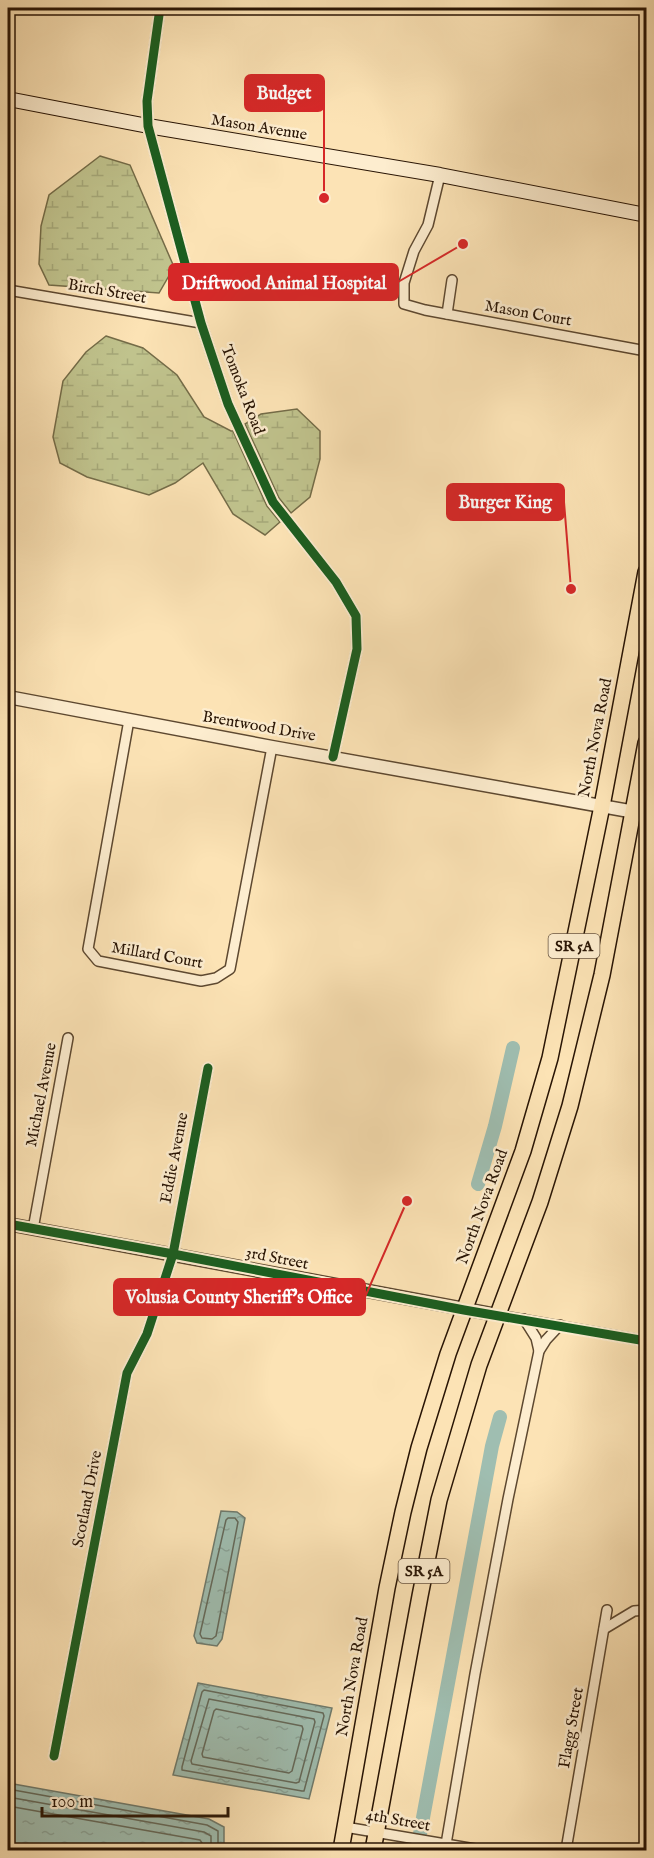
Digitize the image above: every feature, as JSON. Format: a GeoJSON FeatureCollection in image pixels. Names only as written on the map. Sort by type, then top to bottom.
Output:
{"type":"FeatureCollection","features":[{"type":"Feature","properties":{"kind":"main road","name":"Mason Avenue"},"geometry":{"type":"LineString","coordinates":[[8,99],[148,126],[440,175],[646,215]]}},
{"type":"Feature","properties":{"kind":"main road","name":"North Nova Road"},"geometry":{"type":"LineString","coordinates":[[341,1851],[387,1588],[406,1496],[432,1406],[464,1310],[506,1200],[538,1100],[563,1001],[646,572]]}},
{"type":"Feature","properties":{"kind":"main road","name":"SR 5A"},"geometry":{"type":"LineString","coordinates":[[374,1851],[439,1500],[479,1365],[540,1202],[573,1096],[640,812],[646,743]]}},
{"type":"Feature","properties":{"kind":"street"},"geometry":{"type":"LineString","coordinates":[[149,8],[160,8]]}},
{"type":"Feature","properties":{"kind":"street","name":"Tomoka Road"},"geometry":{"type":"LineString","coordinates":[[160,8],[147,101],[148,126],[201,323],[228,404],[273,502],[336,582],[356,616],[357,649],[333,757]]}},
{"type":"Feature","properties":{"kind":"street","name":"Mason Court"},"geometry":{"type":"LineString","coordinates":[[440,175],[428,225],[414,251],[404,283],[404,304],[646,351]]}},
{"type":"Feature","properties":{"kind":"street"},"geometry":{"type":"LineString","coordinates":[[447,314],[452,280]]}},
{"type":"Feature","properties":{"kind":"street","name":"Birch Street"},"geometry":{"type":"LineString","coordinates":[[8,290],[201,323]]}},
{"type":"Feature","properties":{"kind":"street","name":"Brentwood Drive"},"geometry":{"type":"LineString","coordinates":[[8,697],[272,747],[640,812]]}},
{"type":"Feature","properties":{"kind":"street","name":"Millard Court"},"geometry":{"type":"LineString","coordinates":[[129,720],[88,949],[98,961],[201,981],[216,978],[230,969],[272,747]]}},
{"type":"Feature","properties":{"kind":"street","name":"Michael Avenue"},"geometry":{"type":"LineString","coordinates":[[33,1229],[68,1038]]}},
{"type":"Feature","properties":{"kind":"street","name":"Eddie Avenue"},"geometry":{"type":"LineString","coordinates":[[172,1254],[208,1068]]}},
{"type":"Feature","properties":{"kind":"street","name":"3rd Street"},"geometry":{"type":"LineString","coordinates":[[8,1224],[464,1310],[646,1341]]}},
{"type":"Feature","properties":{"kind":"street","name":"Scotland Drive"},"geometry":{"type":"LineString","coordinates":[[54,1756],[127,1373],[147,1334],[172,1254]]}},
{"type":"Feature","properties":{"kind":"street"},"geometry":{"type":"LineString","coordinates":[[524,1319],[536,1338],[539,1351]]}},
{"type":"Feature","properties":{"kind":"street"},"geometry":{"type":"LineString","coordinates":[[445,1846],[500,1537],[539,1351],[560,1325]]}},
{"type":"Feature","properties":{"kind":"street","name":"Flagg Street"},"geometry":{"type":"LineString","coordinates":[[566,1851],[607,1610]]}},
{"type":"Feature","properties":{"kind":"street"},"geometry":{"type":"LineString","coordinates":[[604,1629],[634,1611],[646,1610]]}},
{"type":"Feature","properties":{"kind":"street","name":"4th Street"},"geometry":{"type":"LineString","coordinates":[[345,1827],[481,1851]]}},
{"type":"Feature","properties":{"kind":"green space"},"geometry":{"type":"Polygon","coordinates":[[[100,156],[130,165],[174,267],[159,293],[49,285],[39,264],[41,226],[49,195],[100,156]]]}},
{"type":"Feature","properties":{"kind":"green space"},"geometry":{"type":"Polygon","coordinates":[[[106,336],[143,348],[177,375],[204,417],[233,431],[267,506],[280,522],[265,535],[233,514],[203,463],[175,483],[149,495],[87,477],[60,463],[53,437],[63,381],[86,352],[106,336]]]}},
{"type":"Feature","properties":{"kind":"green space"},"geometry":{"type":"Polygon","coordinates":[[[297,409],[320,431],[320,459],[310,497],[291,513],[279,498],[245,424],[261,414],[297,409]]]}},
{"type":"Feature","properties":{"kind":"water"},"geometry":{"type":"Polygon","coordinates":[[[221,1511],[237,1512],[245,1518],[222,1639],[217,1646],[197,1643],[194,1636],[221,1511]]]}},
{"type":"Feature","properties":{"kind":"water"},"geometry":{"type":"Polygon","coordinates":[[[198,1683],[332,1708],[309,1799],[173,1775],[198,1683]]]}},
{"type":"Feature","properties":{"kind":"water"},"geometry":{"type":"Polygon","coordinates":[[[8,1783],[209,1819],[224,1827],[224,1850],[8,1850],[8,1783]]]}},
{"type":"Feature","properties":{"kind":"waterway"},"geometry":{"type":"LineString","coordinates":[[478,1184],[495,1126],[513,1048]]}},
{"type":"Feature","properties":{"kind":"waterway"},"geometry":{"type":"LineString","coordinates":[[417,1850],[492,1446],[500,1417]]}},
{"type":"Feature","properties":{"kind":"cycle path"},"geometry":{"type":"LineString","coordinates":[[160,8],[147,101],[148,126],[201,323],[228,404],[273,502],[336,582],[356,616],[357,649],[333,757]]}},
{"type":"Feature","properties":{"kind":"cycle path"},"geometry":{"type":"LineString","coordinates":[[54,1756],[127,1373],[147,1334],[173,1254],[208,1068]]}},
{"type":"Feature","properties":{"kind":"cycle path"},"geometry":{"type":"LineString","coordinates":[[8,1224],[464,1310],[646,1341]]}},
{"type":"Feature","properties":{"kind":"place","name":"Budget"},"geometry":{"type":"Point","coordinates":[324,198]}},
{"type":"Feature","properties":{"kind":"place","name":"Driftwood Animal Hospital"},"geometry":{"type":"Point","coordinates":[463,244]}},
{"type":"Feature","properties":{"kind":"place","name":"Burger King"},"geometry":{"type":"Point","coordinates":[571,589]}},
{"type":"Feature","properties":{"kind":"place","name":"Volusia County Sheriff's Office"},"geometry":{"type":"Point","coordinates":[407,1201]}}]}
